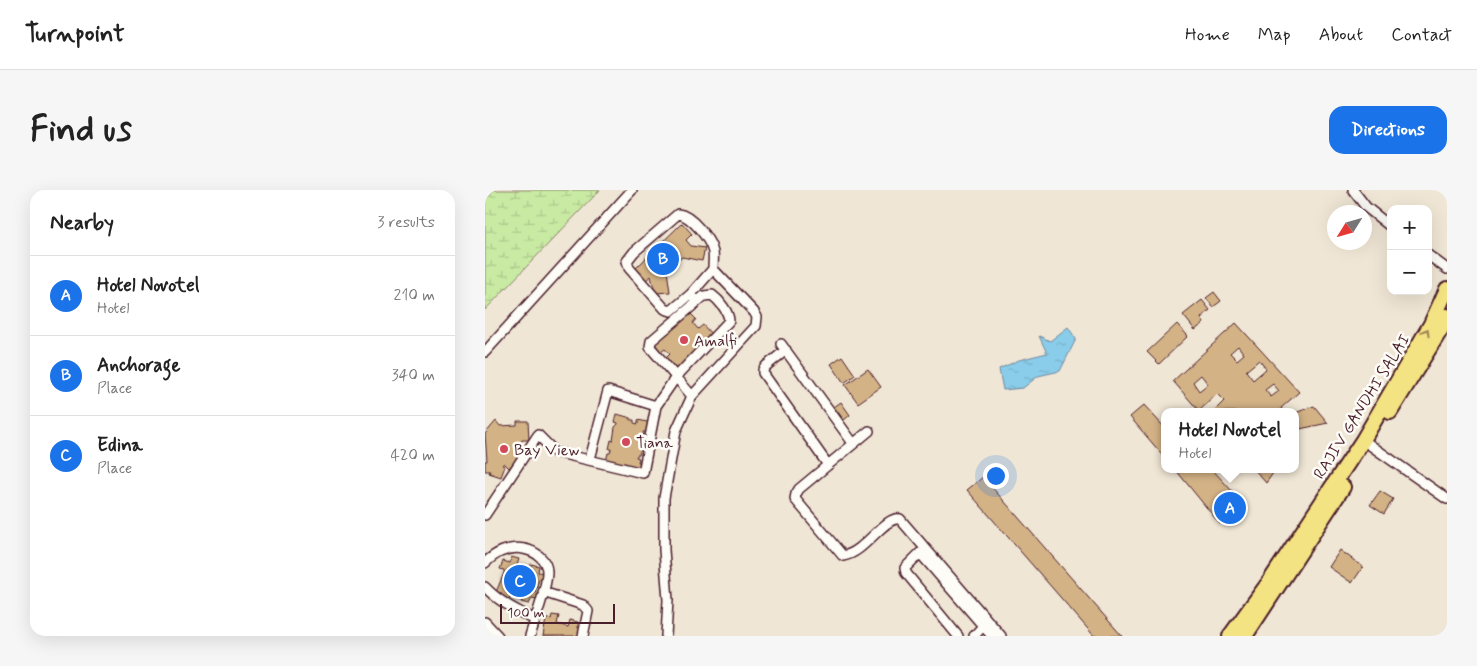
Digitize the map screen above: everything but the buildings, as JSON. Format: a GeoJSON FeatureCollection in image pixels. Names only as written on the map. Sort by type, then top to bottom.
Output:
{"type":"FeatureCollection","features":[{"type":"Feature","properties":{"kind":"main road","name":"RAJIV GANDHI SALAI"},"geometry":{"type":"LineString","coordinates":[[1230,636],[1366,443],[1431,324],[1447,289]]}},
{"type":"Feature","properties":{"kind":"main road","name":"RAJIV GANDHI SALAI"},"geometry":{"type":"LineString","coordinates":[[1245,636],[1366,443],[1441,329],[1447,316]]}},
{"type":"Feature","properties":{"kind":"street"},"geometry":{"type":"LineString","coordinates":[[485,352],[632,190]]}},
{"type":"Feature","properties":{"kind":"street"},"geometry":{"type":"LineString","coordinates":[[1353,190],[1366,207],[1387,224]]}},
{"type":"Feature","properties":{"kind":"street"},"geometry":{"type":"LineString","coordinates":[[485,515],[539,436],[555,452],[643,472],[656,406],[676,378],[729,321],[729,317],[717,298],[712,295],[694,298],[671,311],[665,309],[629,268],[627,261],[635,252],[678,214],[684,214],[705,237],[713,252],[713,269],[694,298],[649,344],[650,347],[676,378],[692,396]]}},
{"type":"Feature","properties":{"kind":"street"},"geometry":{"type":"LineString","coordinates":[[1432,258],[1447,269]]}},
{"type":"Feature","properties":{"kind":"street"},"geometry":{"type":"LineString","coordinates":[[665,636],[667,600],[664,550],[664,498],[675,436],[692,396],[756,326],[757,321],[754,312],[713,269]]}},
{"type":"Feature","properties":{"kind":"street"},"geometry":{"type":"LineString","coordinates":[[828,465],[763,373],[765,366],[784,347],[853,443]]}},
{"type":"Feature","properties":{"kind":"street"},"geometry":{"type":"LineString","coordinates":[[590,459],[608,391],[656,406]]}},
{"type":"Feature","properties":{"kind":"street"},"geometry":{"type":"LineString","coordinates":[[869,431],[799,489],[795,499],[843,556],[855,553],[891,520],[900,519],[1001,636]]}},
{"type":"Feature","properties":{"kind":"street"},"geometry":{"type":"LineString","coordinates":[[1366,443],[1447,499]]}},
{"type":"Feature","properties":{"kind":"street"},"geometry":{"type":"LineString","coordinates":[[485,563],[496,553],[523,549],[539,555],[545,563],[547,572],[543,592],[530,636]]}},
{"type":"Feature","properties":{"kind":"street"},"geometry":{"type":"LineString","coordinates":[[958,636],[906,573],[905,568],[920,553],[992,636]]}},
{"type":"Feature","properties":{"kind":"street"},"geometry":{"type":"LineString","coordinates":[[485,587],[506,606],[535,620]]}},
{"type":"Feature","properties":{"kind":"street"},"geometry":{"type":"LineString","coordinates":[[543,592],[583,605],[588,611],[583,636]]}},
{"type":"Feature","properties":{"kind":"street"},"geometry":{"type":"LineString","coordinates":[[485,622],[498,636]]}},
{"type":"Feature","properties":{"kind":"street"},"geometry":{"type":"LineString","coordinates":[[974,636],[983,626]]}},
{"type":"Feature","properties":{"kind":"green space"},"geometry":{"type":"Polygon","coordinates":[[[493,190],[600,190],[485,310],[485,199],[493,190]]]}},
{"type":"Feature","properties":{"kind":"water"},"geometry":{"type":"Polygon","coordinates":[[[1068,327],[1076,339],[1060,371],[1038,376],[1023,388],[1003,390],[999,369],[1019,360],[1047,353],[1039,336],[1050,341],[1068,327]]]}},
{"type":"Feature","properties":{"kind":"place","name":"Anchorage"},"geometry":{"type":"Point","coordinates":[663,259]}},
{"type":"Feature","properties":{"kind":"place","name":"Amalfi"},"geometry":{"type":"Point","coordinates":[684,340]}},
{"type":"Feature","properties":{"kind":"place","name":"Tiana"},"geometry":{"type":"Point","coordinates":[626,442]}},
{"type":"Feature","properties":{"kind":"place","name":"Bay View"},"geometry":{"type":"Point","coordinates":[504,449]}},
{"type":"Feature","properties":{"kind":"place","name":"Hotel Novotel"},"geometry":{"type":"Point","coordinates":[1230,508]}},
{"type":"Feature","properties":{"kind":"place","name":"Edina"},"geometry":{"type":"Point","coordinates":[520,581]}}]}
